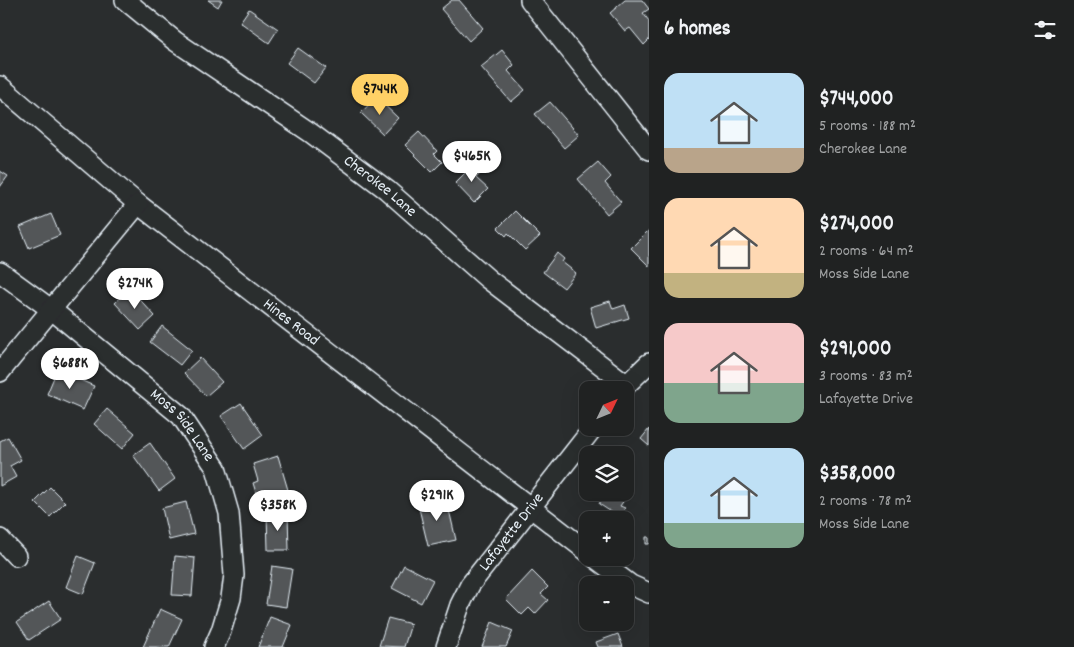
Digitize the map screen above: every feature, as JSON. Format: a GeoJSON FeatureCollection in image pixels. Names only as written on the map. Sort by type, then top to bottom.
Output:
{"type":"FeatureCollection","features":[{"type":"Feature","properties":{"kind":"street","name":"Cherokee Lane"},"geometry":{"type":"LineString","coordinates":[[125,0],[175,41],[311,133],[387,190],[488,279],[616,381]]}},
{"type":"Feature","properties":{"kind":"street"},"geometry":{"type":"LineString","coordinates":[[530,0],[649,150]]}},
{"type":"Feature","properties":{"kind":"street","name":"Hines Road"},"geometry":{"type":"LineString","coordinates":[[0,86],[138,204],[579,545]]}},
{"type":"Feature","properties":{"kind":"street"},"geometry":{"type":"LineString","coordinates":[[0,372],[138,204]]}},
{"type":"Feature","properties":{"kind":"street","name":"Moss Side Lane"},"geometry":{"type":"LineString","coordinates":[[0,272],[52,310],[181,416],[216,468],[229,513],[234,575],[231,598],[214,647]]}},
{"type":"Feature","properties":{"kind":"street"},"geometry":{"type":"LineString","coordinates":[[630,381],[649,363]]}},
{"type":"Feature","properties":{"kind":"street","name":"Lafayette Drive"},"geometry":{"type":"LineString","coordinates":[[446,647],[460,605],[470,585],[587,436]]}},
{"type":"Feature","properties":{"kind":"street"},"geometry":{"type":"LineString","coordinates":[[0,539],[16,556]]}},
{"type":"Feature","properties":{"kind":"street"},"geometry":{"type":"LineString","coordinates":[[606,566],[632,585],[649,593]]}},
{"type":"Feature","properties":{"kind":"building"},"geometry":{"type":"Polygon","coordinates":[[[208,0],[222,0],[218,7],[208,0]]]}},
{"type":"Feature","properties":{"kind":"building"},"geometry":{"type":"Polygon","coordinates":[[[452,0],[459,0],[483,28],[469,41],[441,9],[452,0]]]}},
{"type":"Feature","properties":{"kind":"building"},"geometry":{"type":"Polygon","coordinates":[[[625,0],[642,0],[649,9],[643,13],[649,21],[649,40],[644,45],[630,28],[625,31],[610,13],[625,0]]]}},
{"type":"Feature","properties":{"kind":"building"},"geometry":{"type":"Polygon","coordinates":[[[249,9],[278,29],[269,43],[240,22],[249,9]]]}},
{"type":"Feature","properties":{"kind":"building"},"geometry":{"type":"Polygon","coordinates":[[[298,48],[326,68],[314,83],[287,63],[298,48]]]}},
{"type":"Feature","properties":{"kind":"building"},"geometry":{"type":"Polygon","coordinates":[[[502,50],[514,65],[508,71],[525,90],[511,102],[481,67],[502,50]]]}},
{"type":"Feature","properties":{"kind":"building"},"geometry":{"type":"Polygon","coordinates":[[[376,97],[398,118],[383,134],[361,113],[376,97]]]}},
{"type":"Feature","properties":{"kind":"building"},"geometry":{"type":"Polygon","coordinates":[[[550,102],[579,135],[564,148],[535,114],[550,102]]]}},
{"type":"Feature","properties":{"kind":"building"},"geometry":{"type":"Polygon","coordinates":[[[419,132],[437,151],[434,154],[442,162],[432,172],[405,145],[419,132]]]}},
{"type":"Feature","properties":{"kind":"building"},"geometry":{"type":"Polygon","coordinates":[[[476,162],[484,170],[476,178],[488,189],[474,203],[455,183],[476,162]]]}},
{"type":"Feature","properties":{"kind":"building"},"geometry":{"type":"Polygon","coordinates":[[[598,162],[611,177],[605,183],[621,202],[607,214],[578,179],[598,162]]]}},
{"type":"Feature","properties":{"kind":"building"},"geometry":{"type":"Polygon","coordinates":[[[0,171],[8,176],[0,187],[0,171]]]}},
{"type":"Feature","properties":{"kind":"building"},"geometry":{"type":"Polygon","coordinates":[[[515,211],[540,236],[525,250],[508,233],[506,236],[498,228],[515,211]]]}},
{"type":"Feature","properties":{"kind":"building"},"geometry":{"type":"Polygon","coordinates":[[[51,214],[60,235],[29,248],[20,227],[51,214]]]}},
{"type":"Feature","properties":{"kind":"building"},"geometry":{"type":"Polygon","coordinates":[[[649,230],[649,266],[631,248],[649,230]]]}},
{"type":"Feature","properties":{"kind":"building"},"geometry":{"type":"Polygon","coordinates":[[[557,253],[564,259],[562,262],[576,273],[564,288],[543,272],[557,253]]]}},
{"type":"Feature","properties":{"kind":"building"},"geometry":{"type":"Polygon","coordinates":[[[130,289],[155,316],[140,330],[115,303],[130,289]]]}},
{"type":"Feature","properties":{"kind":"building"},"geometry":{"type":"Polygon","coordinates":[[[610,301],[613,309],[625,305],[629,318],[596,328],[590,307],[610,301]]]}},
{"type":"Feature","properties":{"kind":"building"},"geometry":{"type":"Polygon","coordinates":[[[162,326],[192,350],[180,365],[150,342],[162,326]]]}},
{"type":"Feature","properties":{"kind":"building"},"geometry":{"type":"Polygon","coordinates":[[[200,358],[222,382],[206,396],[184,373],[200,358]]]}},
{"type":"Feature","properties":{"kind":"building"},"geometry":{"type":"Polygon","coordinates":[[[57,370],[94,386],[83,410],[47,394],[57,370]]]}},
{"type":"Feature","properties":{"kind":"building"},"geometry":{"type":"Polygon","coordinates":[[[241,403],[263,435],[244,449],[221,416],[241,403]]]}},
{"type":"Feature","properties":{"kind":"building"},"geometry":{"type":"Polygon","coordinates":[[[107,409],[135,433],[122,449],[94,424],[107,409]]]}},
{"type":"Feature","properties":{"kind":"building"},"geometry":{"type":"Polygon","coordinates":[[[649,429],[649,446],[641,439],[649,429]]]}},
{"type":"Feature","properties":{"kind":"building"},"geometry":{"type":"Polygon","coordinates":[[[8,437],[21,460],[10,466],[16,477],[0,486],[0,441],[8,437]]]}},
{"type":"Feature","properties":{"kind":"building"},"geometry":{"type":"Polygon","coordinates":[[[150,443],[175,479],[159,491],[133,455],[150,443]]]}},
{"type":"Feature","properties":{"kind":"building"},"geometry":{"type":"Polygon","coordinates":[[[278,456],[288,490],[258,499],[253,483],[258,481],[253,464],[278,456]]]}},
{"type":"Feature","properties":{"kind":"building"},"geometry":{"type":"Polygon","coordinates":[[[50,487],[65,502],[50,517],[35,502],[50,487]]]}},
{"type":"Feature","properties":{"kind":"building"},"geometry":{"type":"Polygon","coordinates":[[[446,497],[456,540],[428,546],[418,504],[446,497]]]}},
{"type":"Feature","properties":{"kind":"building"},"geometry":{"type":"Polygon","coordinates":[[[601,501],[623,501],[620,506],[625,508],[623,511],[610,511],[599,504],[601,501]]]}},
{"type":"Feature","properties":{"kind":"building"},"geometry":{"type":"Polygon","coordinates":[[[186,502],[194,534],[169,540],[162,508],[186,502]]]}},
{"type":"Feature","properties":{"kind":"building"},"geometry":{"type":"Polygon","coordinates":[[[267,514],[288,514],[289,550],[268,550],[267,514]]]}},
{"type":"Feature","properties":{"kind":"building"},"geometry":{"type":"Polygon","coordinates":[[[646,537],[649,537],[649,544],[646,544],[646,537]]]}},
{"type":"Feature","properties":{"kind":"building"},"geometry":{"type":"Polygon","coordinates":[[[78,556],[95,563],[83,594],[66,587],[78,556]]]}},
{"type":"Feature","properties":{"kind":"building"},"geometry":{"type":"Polygon","coordinates":[[[175,556],[195,558],[192,596],[172,595],[175,556]]]}},
{"type":"Feature","properties":{"kind":"building"},"geometry":{"type":"Polygon","coordinates":[[[404,565],[433,580],[421,603],[392,588],[404,565]]]}},
{"type":"Feature","properties":{"kind":"building"},"geometry":{"type":"Polygon","coordinates":[[[272,566],[292,569],[286,607],[266,604],[272,566]]]}},
{"type":"Feature","properties":{"kind":"building"},"geometry":{"type":"Polygon","coordinates":[[[532,571],[548,587],[541,594],[548,600],[535,614],[529,608],[522,615],[506,599],[532,571]]]}},
{"type":"Feature","properties":{"kind":"building"},"geometry":{"type":"Polygon","coordinates":[[[49,601],[61,619],[29,640],[17,622],[49,601]]]}},
{"type":"Feature","properties":{"kind":"building"},"geometry":{"type":"Polygon","coordinates":[[[160,609],[182,619],[169,647],[143,647],[160,609]]]}},
{"type":"Feature","properties":{"kind":"building"},"geometry":{"type":"Polygon","coordinates":[[[270,617],[292,625],[283,647],[258,647],[270,617]]]}},
{"type":"Feature","properties":{"kind":"building"},"geometry":{"type":"Polygon","coordinates":[[[388,618],[411,624],[404,647],[379,646],[388,618]]]}},
{"type":"Feature","properties":{"kind":"building"},"geometry":{"type":"Polygon","coordinates":[[[492,622],[513,631],[506,647],[482,647],[492,622]]]}},
{"type":"Feature","properties":{"kind":"building"},"geometry":{"type":"Polygon","coordinates":[[[618,634],[623,647],[598,647],[596,642],[618,634]]]}}]}
